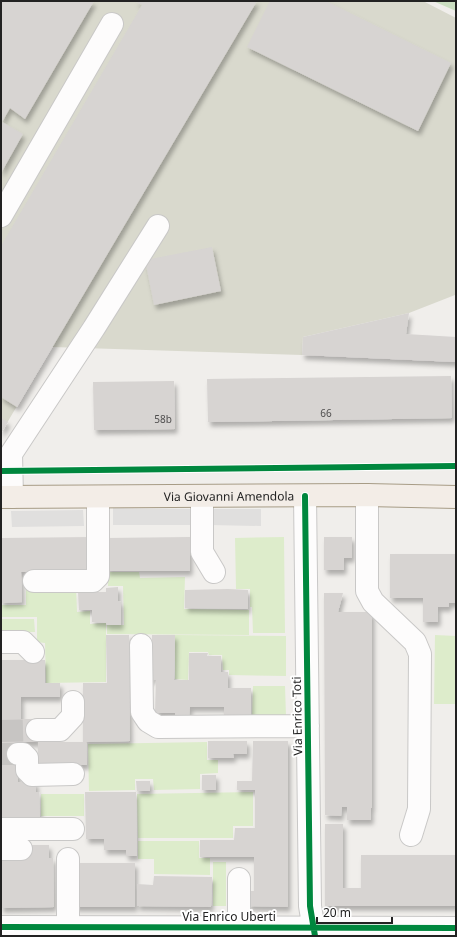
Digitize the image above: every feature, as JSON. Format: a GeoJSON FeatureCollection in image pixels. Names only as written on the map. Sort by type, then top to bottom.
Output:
{"type":"FeatureCollection","features":[{"type":"Feature","properties":{"kind":"main road","name":"Via Giovanni Amendola"},"geometry":{"type":"LineString","coordinates":[[7,497],[367,495],[456,497]]}},
{"type":"Feature","properties":{"kind":"street"},"geometry":{"type":"LineString","coordinates":[[1,216],[112,24]]}},
{"type":"Feature","properties":{"kind":"street"},"geometry":{"type":"LineString","coordinates":[[7,497],[11,454],[94,328],[158,226]]}},
{"type":"Feature","properties":{"kind":"street"},"geometry":{"type":"LineString","coordinates":[[367,495],[366,591],[373,602],[415,642],[420,654],[419,809],[411,835]]}},
{"type":"Feature","properties":{"kind":"street"},"geometry":{"type":"LineString","coordinates":[[202,496],[202,552],[214,572]]}},
{"type":"Feature","properties":{"kind":"street","name":"Via Enrico Toti"},"geometry":{"type":"LineString","coordinates":[[305,496],[310,906],[307,932]]}},
{"type":"Feature","properties":{"kind":"street"},"geometry":{"type":"LineString","coordinates":[[34,581],[93,581],[98,576],[98,497]]}},
{"type":"Feature","properties":{"kind":"street"},"geometry":{"type":"LineString","coordinates":[[1,642],[23,642],[33,652]]}},
{"type":"Feature","properties":{"kind":"street"},"geometry":{"type":"LineString","coordinates":[[141,645],[142,712],[148,722],[158,727],[308,726]]}},
{"type":"Feature","properties":{"kind":"street"},"geometry":{"type":"LineString","coordinates":[[37,730],[60,730],[73,716],[73,702]]}},
{"type":"Feature","properties":{"kind":"street"},"geometry":{"type":"LineString","coordinates":[[18,754],[23,754],[27,758],[27,770],[32,775],[73,774]]}},
{"type":"Feature","properties":{"kind":"street"},"geometry":{"type":"LineString","coordinates":[[1,829],[73,829]]}},
{"type":"Feature","properties":{"kind":"street"},"geometry":{"type":"LineString","coordinates":[[68,859],[77,930]]}},
{"type":"Feature","properties":{"kind":"street"},"geometry":{"type":"LineString","coordinates":[[239,879],[239,927]]}},
{"type":"Feature","properties":{"kind":"street","name":"Via Enrico Uberti"},"geometry":{"type":"LineString","coordinates":[[1,927],[137,932],[239,927],[307,932],[403,932],[456,928]]}},
{"type":"Feature","properties":{"kind":"shaded area"},"geometry":{"type":"Polygon","coordinates":[[[1,1],[423,1],[456,18],[455,295],[409,313],[303,337],[302,355],[52,347],[1,433],[1,1]]]}},
{"type":"Feature","properties":{"kind":"shaded area"},"geometry":{"type":"Polygon","coordinates":[[[113,508],[195,509],[195,525],[113,525],[113,508]]]}},
{"type":"Feature","properties":{"kind":"shaded area"},"geometry":{"type":"Polygon","coordinates":[[[210,509],[261,509],[261,526],[210,525],[210,509]]]}},
{"type":"Feature","properties":{"kind":"shaded area"},"geometry":{"type":"Polygon","coordinates":[[[83,510],[84,526],[12,527],[11,511],[83,510]]]}},
{"type":"Feature","properties":{"kind":"green space"},"geometry":{"type":"Polygon","coordinates":[[[433,1],[456,1],[456,11],[433,1]]]}},
{"type":"Feature","properties":{"kind":"green space"},"geometry":{"type":"Polygon","coordinates":[[[284,537],[285,633],[253,633],[252,607],[250,607],[250,589],[236,589],[235,538],[284,537]]]}},
{"type":"Feature","properties":{"kind":"green space"},"geometry":{"type":"Polygon","coordinates":[[[108,572],[139,572],[140,578],[185,577],[184,609],[249,610],[249,635],[107,634],[107,625],[124,625],[123,586],[108,586],[108,572]]]}},
{"type":"Feature","properties":{"kind":"green space"},"geometry":{"type":"Polygon","coordinates":[[[76,587],[77,612],[90,611],[90,624],[106,623],[106,682],[46,683],[45,643],[37,642],[37,617],[1,617],[1,605],[26,605],[26,588],[76,587]]]}},
{"type":"Feature","properties":{"kind":"green space"},"geometry":{"type":"Polygon","coordinates":[[[1,619],[34,619],[35,632],[1,632],[1,619]]]}},
{"type":"Feature","properties":{"kind":"green space"},"geometry":{"type":"Polygon","coordinates":[[[175,635],[286,636],[286,676],[229,675],[229,670],[223,670],[222,655],[209,655],[208,652],[189,652],[188,680],[175,679],[175,635]]]}},
{"type":"Feature","properties":{"kind":"green space"},"geometry":{"type":"Polygon","coordinates":[[[435,635],[456,636],[456,704],[434,704],[435,635]]]}},
{"type":"Feature","properties":{"kind":"green space"},"geometry":{"type":"Polygon","coordinates":[[[253,686],[285,686],[286,716],[252,716],[253,686]]]}},
{"type":"Feature","properties":{"kind":"green space"},"geometry":{"type":"Polygon","coordinates":[[[207,742],[207,760],[218,760],[218,773],[200,774],[200,789],[154,790],[153,779],[135,779],[135,790],[89,791],[88,744],[207,742]]]}},
{"type":"Feature","properties":{"kind":"green space"},"geometry":{"type":"Polygon","coordinates":[[[253,792],[253,826],[233,826],[233,838],[138,838],[137,794],[253,792]]]}},
{"type":"Feature","properties":{"kind":"green space"},"geometry":{"type":"Polygon","coordinates":[[[41,794],[84,794],[84,816],[41,816],[41,794]]]}},
{"type":"Feature","properties":{"kind":"green space"},"geometry":{"type":"Polygon","coordinates":[[[138,841],[199,841],[199,858],[210,858],[210,875],[154,874],[154,859],[138,859],[138,841]]]}},
{"type":"Feature","properties":{"kind":"green space"},"geometry":{"type":"Polygon","coordinates":[[[213,862],[226,862],[226,906],[213,906],[213,862]]]}},
{"type":"Feature","properties":{"kind":"building"},"geometry":{"type":"Polygon","coordinates":[[[1,1],[94,1],[25,119],[10,108],[2,122],[23,134],[1,173],[1,1]]]}},
{"type":"Feature","properties":{"kind":"building"},"geometry":{"type":"Polygon","coordinates":[[[135,1],[257,1],[17,407],[1,397],[1,246],[142,5],[135,1]]]}},
{"type":"Feature","properties":{"kind":"building"},"geometry":{"type":"Polygon","coordinates":[[[270,1],[326,1],[451,63],[418,131],[247,47],[270,1]]]}},
{"type":"Feature","properties":{"kind":"building"},"geometry":{"type":"Polygon","coordinates":[[[212,247],[221,291],[154,305],[145,260],[212,247]]]}},
{"type":"Feature","properties":{"kind":"building"},"geometry":{"type":"Polygon","coordinates":[[[409,313],[406,334],[456,337],[456,362],[302,355],[303,337],[409,313]]]}},
{"type":"Feature","properties":{"kind":"building"},"geometry":{"type":"Polygon","coordinates":[[[451,376],[452,418],[208,422],[207,379],[451,376]]]}},
{"type":"Feature","properties":{"kind":"building"},"geometry":{"type":"Polygon","coordinates":[[[174,381],[175,429],[94,430],[93,382],[174,381]]]}},
{"type":"Feature","properties":{"kind":"building"},"geometry":{"type":"Polygon","coordinates":[[[1,418],[8,422],[1,433],[1,418]]]}},
{"type":"Feature","properties":{"kind":"building"},"geometry":{"type":"Polygon","coordinates":[[[92,537],[92,571],[21,572],[22,602],[1,603],[1,538],[92,537]]]}},
{"type":"Feature","properties":{"kind":"building"},"geometry":{"type":"Polygon","coordinates":[[[190,537],[190,571],[106,571],[106,538],[190,537]]]}},
{"type":"Feature","properties":{"kind":"building"},"geometry":{"type":"Polygon","coordinates":[[[324,537],[352,537],[352,558],[344,558],[344,570],[324,570],[324,537]]]}},
{"type":"Feature","properties":{"kind":"building"},"geometry":{"type":"Polygon","coordinates":[[[390,554],[456,554],[456,603],[449,603],[449,607],[438,607],[438,622],[423,622],[423,598],[390,598],[390,554]]]}},
{"type":"Feature","properties":{"kind":"building"},"geometry":{"type":"Polygon","coordinates":[[[118,587],[118,601],[121,602],[121,625],[107,625],[106,623],[92,622],[92,610],[79,610],[78,592],[106,592],[106,588],[118,587]]]}},
{"type":"Feature","properties":{"kind":"building"},"geometry":{"type":"Polygon","coordinates":[[[185,590],[248,590],[248,609],[185,608],[185,590]]]}},
{"type":"Feature","properties":{"kind":"building"},"geometry":{"type":"Polygon","coordinates":[[[324,593],[343,593],[338,612],[372,612],[371,820],[347,820],[347,807],[342,807],[341,816],[325,815],[324,593]]]}},
{"type":"Feature","properties":{"kind":"building"},"geometry":{"type":"Polygon","coordinates":[[[106,635],[129,635],[130,741],[86,742],[87,765],[38,765],[38,742],[83,742],[83,683],[107,683],[106,635]]]}},
{"type":"Feature","properties":{"kind":"building"},"geometry":{"type":"Polygon","coordinates":[[[152,635],[175,635],[174,680],[189,680],[189,653],[208,653],[207,656],[221,656],[221,672],[228,672],[228,688],[251,688],[251,718],[224,718],[224,707],[190,707],[189,717],[175,717],[175,713],[155,713],[156,680],[151,680],[152,635]]]}},
{"type":"Feature","properties":{"kind":"building"},"geometry":{"type":"Polygon","coordinates":[[[1,660],[45,660],[45,683],[60,683],[60,697],[21,697],[21,719],[37,719],[38,742],[18,742],[18,782],[36,782],[36,792],[39,792],[40,818],[1,822],[1,660]]]}},
{"type":"Feature","properties":{"kind":"building"},"geometry":{"type":"Polygon","coordinates":[[[208,741],[247,741],[247,754],[233,754],[234,758],[208,758],[208,741]]]}},
{"type":"Feature","properties":{"kind":"building"},"geometry":{"type":"Polygon","coordinates":[[[253,741],[288,741],[288,907],[248,906],[248,891],[254,891],[254,857],[200,857],[200,840],[234,840],[235,828],[255,828],[255,790],[237,790],[237,781],[252,781],[253,741]]]}},
{"type":"Feature","properties":{"kind":"building"},"geometry":{"type":"Polygon","coordinates":[[[202,775],[216,775],[216,790],[202,790],[202,775]]]}},
{"type":"Feature","properties":{"kind":"building"},"geometry":{"type":"Polygon","coordinates":[[[136,781],[150,781],[150,791],[137,791],[136,781]]]}},
{"type":"Feature","properties":{"kind":"building"},"geometry":{"type":"Polygon","coordinates":[[[85,792],[136,792],[137,856],[126,856],[126,850],[104,850],[104,839],[86,839],[85,792]]]}},
{"type":"Feature","properties":{"kind":"building"},"geometry":{"type":"Polygon","coordinates":[[[325,824],[343,824],[343,888],[361,888],[361,855],[456,855],[456,906],[325,906],[325,824]]]}},
{"type":"Feature","properties":{"kind":"building"},"geometry":{"type":"Polygon","coordinates":[[[28,845],[49,845],[49,858],[53,858],[54,907],[1,908],[1,858],[28,857],[28,845]]]}},
{"type":"Feature","properties":{"kind":"building"},"geometry":{"type":"Polygon","coordinates":[[[74,863],[135,863],[135,907],[74,907],[74,863]]]}},
{"type":"Feature","properties":{"kind":"building"},"geometry":{"type":"Polygon","coordinates":[[[154,876],[212,877],[211,907],[137,906],[137,884],[153,885],[154,876]]]}},
{"type":"Feature","properties":{"kind":"tunnel"},"geometry":{"type":"LineString","coordinates":[[1,731],[37,730]]}},
{"type":"Feature","properties":{"kind":"tunnel"},"geometry":{"type":"LineString","coordinates":[[1,754],[18,754]]}},
{"type":"Feature","properties":{"kind":"cycle path"},"geometry":{"type":"LineString","coordinates":[[1,471],[456,466]]}},
{"type":"Feature","properties":{"kind":"cycle path"},"geometry":{"type":"LineString","coordinates":[[305,496],[310,906],[315,936]]}},
{"type":"Feature","properties":{"kind":"cycle path"},"geometry":{"type":"LineString","coordinates":[[1,927],[456,928]]}}]}
